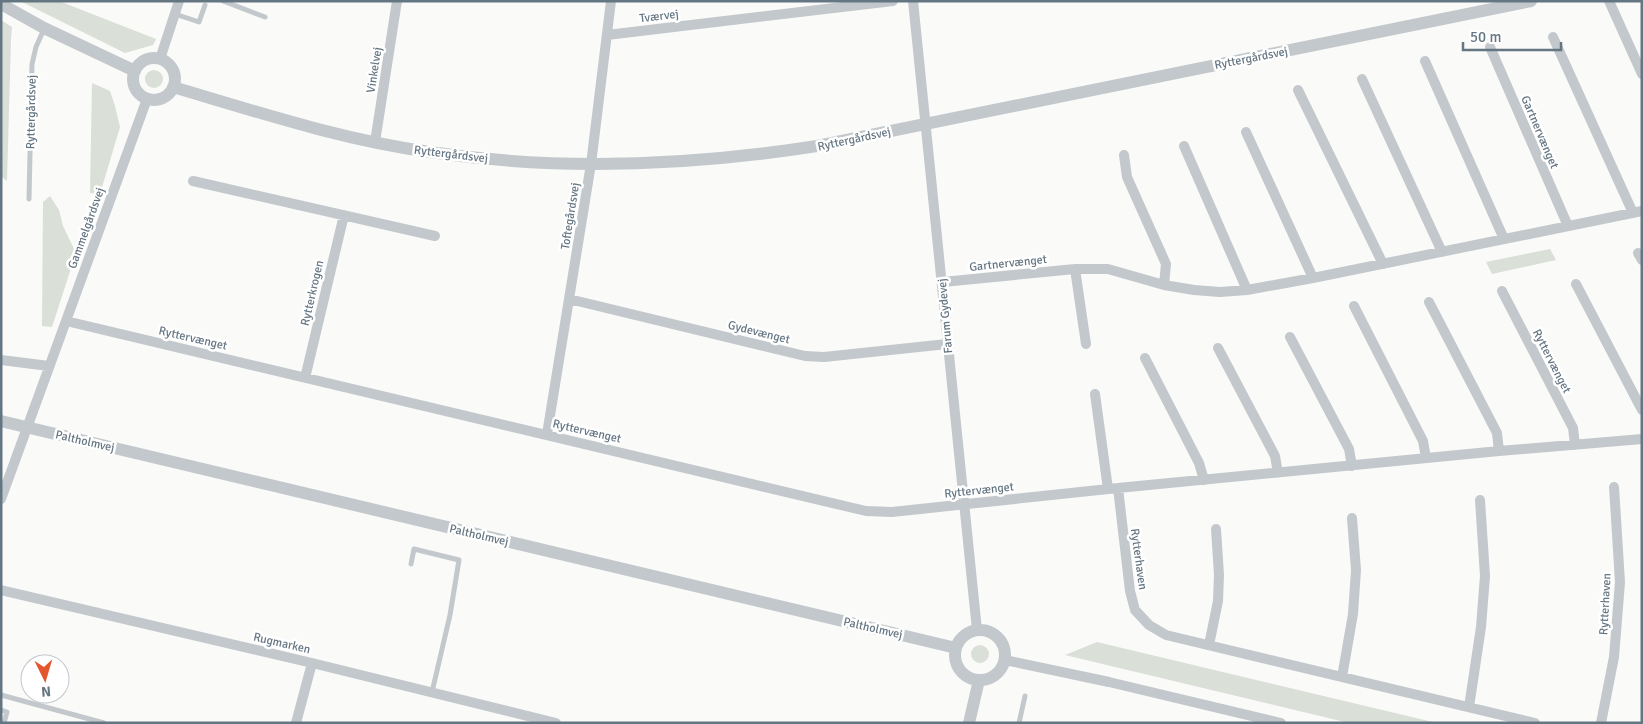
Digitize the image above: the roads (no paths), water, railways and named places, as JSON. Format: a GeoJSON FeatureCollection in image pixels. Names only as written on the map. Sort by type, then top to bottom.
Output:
{"type":"FeatureCollection","features":[{"type":"Feature","properties":{"kind":"street"},"geometry":{"type":"LineString","coordinates":[[160,59],[180,1]]}},
{"type":"Feature","properties":{"kind":"street","name":"Vinkelvej"},"geometry":{"type":"LineString","coordinates":[[375,142],[397,1]]}},
{"type":"Feature","properties":{"kind":"street","name":"Toftegårdsvej"},"geometry":{"type":"LineString","coordinates":[[547,434],[591,164],[611,1]]}},
{"type":"Feature","properties":{"kind":"street","name":"Tværvej"},"geometry":{"type":"LineString","coordinates":[[607,35],[893,1]]}},
{"type":"Feature","properties":{"kind":"street","name":"Farum Gydevej"},"geometry":{"type":"LineString","coordinates":[[914,1],[977,630]]}},
{"type":"Feature","properties":{"kind":"street","name":"Ryttergårdsvej"},"geometry":{"type":"LineString","coordinates":[[173,87],[278,118],[375,142],[429,152],[522,161],[591,164],[665,163],[723,159],[817,146],[1531,1]]}},
{"type":"Feature","properties":{"kind":"street"},"geometry":{"type":"LineString","coordinates":[[1608,1],[1642,74]]}},
{"type":"Feature","properties":{"kind":"street"},"geometry":{"type":"LineString","coordinates":[[1,4],[44,28],[135,71]]}},
{"type":"Feature","properties":{"kind":"street","name":"Gartnervænget"},"geometry":{"type":"LineString","coordinates":[[943,282],[1076,269],[1108,269],[1164,285],[1194,290],[1220,292],[1247,290],[1638,212],[1553,37]]}},
{"type":"Feature","properties":{"kind":"street","name":"Gartnervænget"},"geometry":{"type":"LineString","coordinates":[[1490,47],[1568,226]]}},
{"type":"Feature","properties":{"kind":"street"},"geometry":{"type":"LineString","coordinates":[[148,59],[160,59],[172,68],[175,77],[173,87],[171,92],[162,98],[147,99],[138,94],[134,85],[133,75],[142,62],[148,59]]}},
{"type":"Feature","properties":{"kind":"street"},"geometry":{"type":"LineString","coordinates":[[1425,61],[1504,239]]}},
{"type":"Feature","properties":{"kind":"street"},"geometry":{"type":"LineString","coordinates":[[1362,79],[1442,252]]}},
{"type":"Feature","properties":{"kind":"street"},"geometry":{"type":"LineString","coordinates":[[1298,90],[1382,264]]}},
{"type":"Feature","properties":{"kind":"street","name":"Gammelgårdsvej"},"geometry":{"type":"LineString","coordinates":[[1,499],[147,99]]}},
{"type":"Feature","properties":{"kind":"street"},"geometry":{"type":"LineString","coordinates":[[1246,132],[1313,278]]}},
{"type":"Feature","properties":{"kind":"street"},"geometry":{"type":"LineString","coordinates":[[1184,146],[1247,290]]}},
{"type":"Feature","properties":{"kind":"street"},"geometry":{"type":"LineString","coordinates":[[1124,155],[1127,177],[1166,264],[1164,285]]}},
{"type":"Feature","properties":{"kind":"street"},"geometry":{"type":"LineString","coordinates":[[193,181],[435,236]]}},
{"type":"Feature","properties":{"kind":"street","name":"Rytterkrogen"},"geometry":{"type":"LineString","coordinates":[[305,378],[344,215]]}},
{"type":"Feature","properties":{"kind":"street"},"geometry":{"type":"LineString","coordinates":[[1076,269],[1086,344]]}},
{"type":"Feature","properties":{"kind":"street"},"geometry":{"type":"LineString","coordinates":[[1576,284],[1642,410]]}},
{"type":"Feature","properties":{"kind":"street","name":"Ryttervænget"},"geometry":{"type":"LineString","coordinates":[[1502,291],[1573,428],[1575,445]]}},
{"type":"Feature","properties":{"kind":"street","name":"Gydevænget"},"geometry":{"type":"LineString","coordinates":[[569,299],[805,356],[824,357],[947,344]]}},
{"type":"Feature","properties":{"kind":"street"},"geometry":{"type":"LineString","coordinates":[[1429,302],[1497,433],[1499,451]]}},
{"type":"Feature","properties":{"kind":"street"},"geometry":{"type":"LineString","coordinates":[[1354,306],[1423,441],[1426,458]]}},
{"type":"Feature","properties":{"kind":"street","name":"Ryttervænget"},"geometry":{"type":"LineString","coordinates":[[66,321],[866,511],[892,512],[1426,458],[1642,439]]}},
{"type":"Feature","properties":{"kind":"street"},"geometry":{"type":"LineString","coordinates":[[1290,337],[1349,449],[1352,466]]}},
{"type":"Feature","properties":{"kind":"street"},"geometry":{"type":"LineString","coordinates":[[1218,348],[1274,456],[1278,473]]}},
{"type":"Feature","properties":{"kind":"street"},"geometry":{"type":"LineString","coordinates":[[1145,358],[1199,463],[1204,480]]}},
{"type":"Feature","properties":{"kind":"street"},"geometry":{"type":"LineString","coordinates":[[1,360],[49,366]]}},
{"type":"Feature","properties":{"kind":"street"},"geometry":{"type":"LineString","coordinates":[[1095,394],[1108,489]]}},
{"type":"Feature","properties":{"kind":"street","name":"Paltholmvej"},"geometry":{"type":"LineString","coordinates":[[1,420],[956,648]]}},
{"type":"Feature","properties":{"kind":"street","name":"Rytterhaven"},"geometry":{"type":"LineString","coordinates":[[1601,723],[1614,657],[1620,582],[1614,487]]}},
{"type":"Feature","properties":{"kind":"street","name":"Rytterhaven"},"geometry":{"type":"LineString","coordinates":[[1118,488],[1130,591],[1135,610],[1148,624],[1166,635],[1535,723]]}},
{"type":"Feature","properties":{"kind":"street"},"geometry":{"type":"LineString","coordinates":[[1469,707],[1482,627],[1485,576],[1480,500]]}},
{"type":"Feature","properties":{"kind":"street"},"geometry":{"type":"LineString","coordinates":[[1342,677],[1353,614],[1356,570],[1352,518]]}},
{"type":"Feature","properties":{"kind":"street"},"geometry":{"type":"LineString","coordinates":[[1209,645],[1218,601],[1219,575],[1216,529]]}},
{"type":"Feature","properties":{"kind":"street","name":"Rugmarken"},"geometry":{"type":"LineString","coordinates":[[1,590],[556,723]]}},
{"type":"Feature","properties":{"kind":"street"},"geometry":{"type":"LineString","coordinates":[[977,630],[988,631],[997,636],[1005,650],[1005,660],[998,673],[990,678],[979,680],[960,670],[955,657],[956,648],[960,640],[966,634],[977,630]]}},
{"type":"Feature","properties":{"kind":"street"},"geometry":{"type":"LineString","coordinates":[[1005,660],[1109,682],[1281,723]]}},
{"type":"Feature","properties":{"kind":"street"},"geometry":{"type":"LineString","coordinates":[[296,723],[312,663]]}},
{"type":"Feature","properties":{"kind":"street"},"geometry":{"type":"LineString","coordinates":[[969,723],[979,680]]}},
{"type":"Feature","properties":{"kind":"lane"},"geometry":{"type":"LineString","coordinates":[[223,1],[264,17]]}},
{"type":"Feature","properties":{"kind":"lane"},"geometry":{"type":"LineString","coordinates":[[175,14],[199,22],[205,5]]}},
{"type":"Feature","properties":{"kind":"lane","name":"Ryttergårdsvej"},"geometry":{"type":"LineString","coordinates":[[29,199],[32,64],[36,47],[44,28]]}},
{"type":"Feature","properties":{"kind":"lane"},"geometry":{"type":"LineString","coordinates":[[411,564],[414,549],[459,560],[450,616],[432,692]]}},
{"type":"Feature","properties":{"kind":"lane"},"geometry":{"type":"LineString","coordinates":[[1,695],[104,723]]}},
{"type":"Feature","properties":{"kind":"lane"},"geometry":{"type":"LineString","coordinates":[[1019,723],[1025,696]]}},
{"type":"Feature","properties":{"kind":"lane"},"geometry":{"type":"LineString","coordinates":[[1,710],[7,712],[4,723]]}}]}
